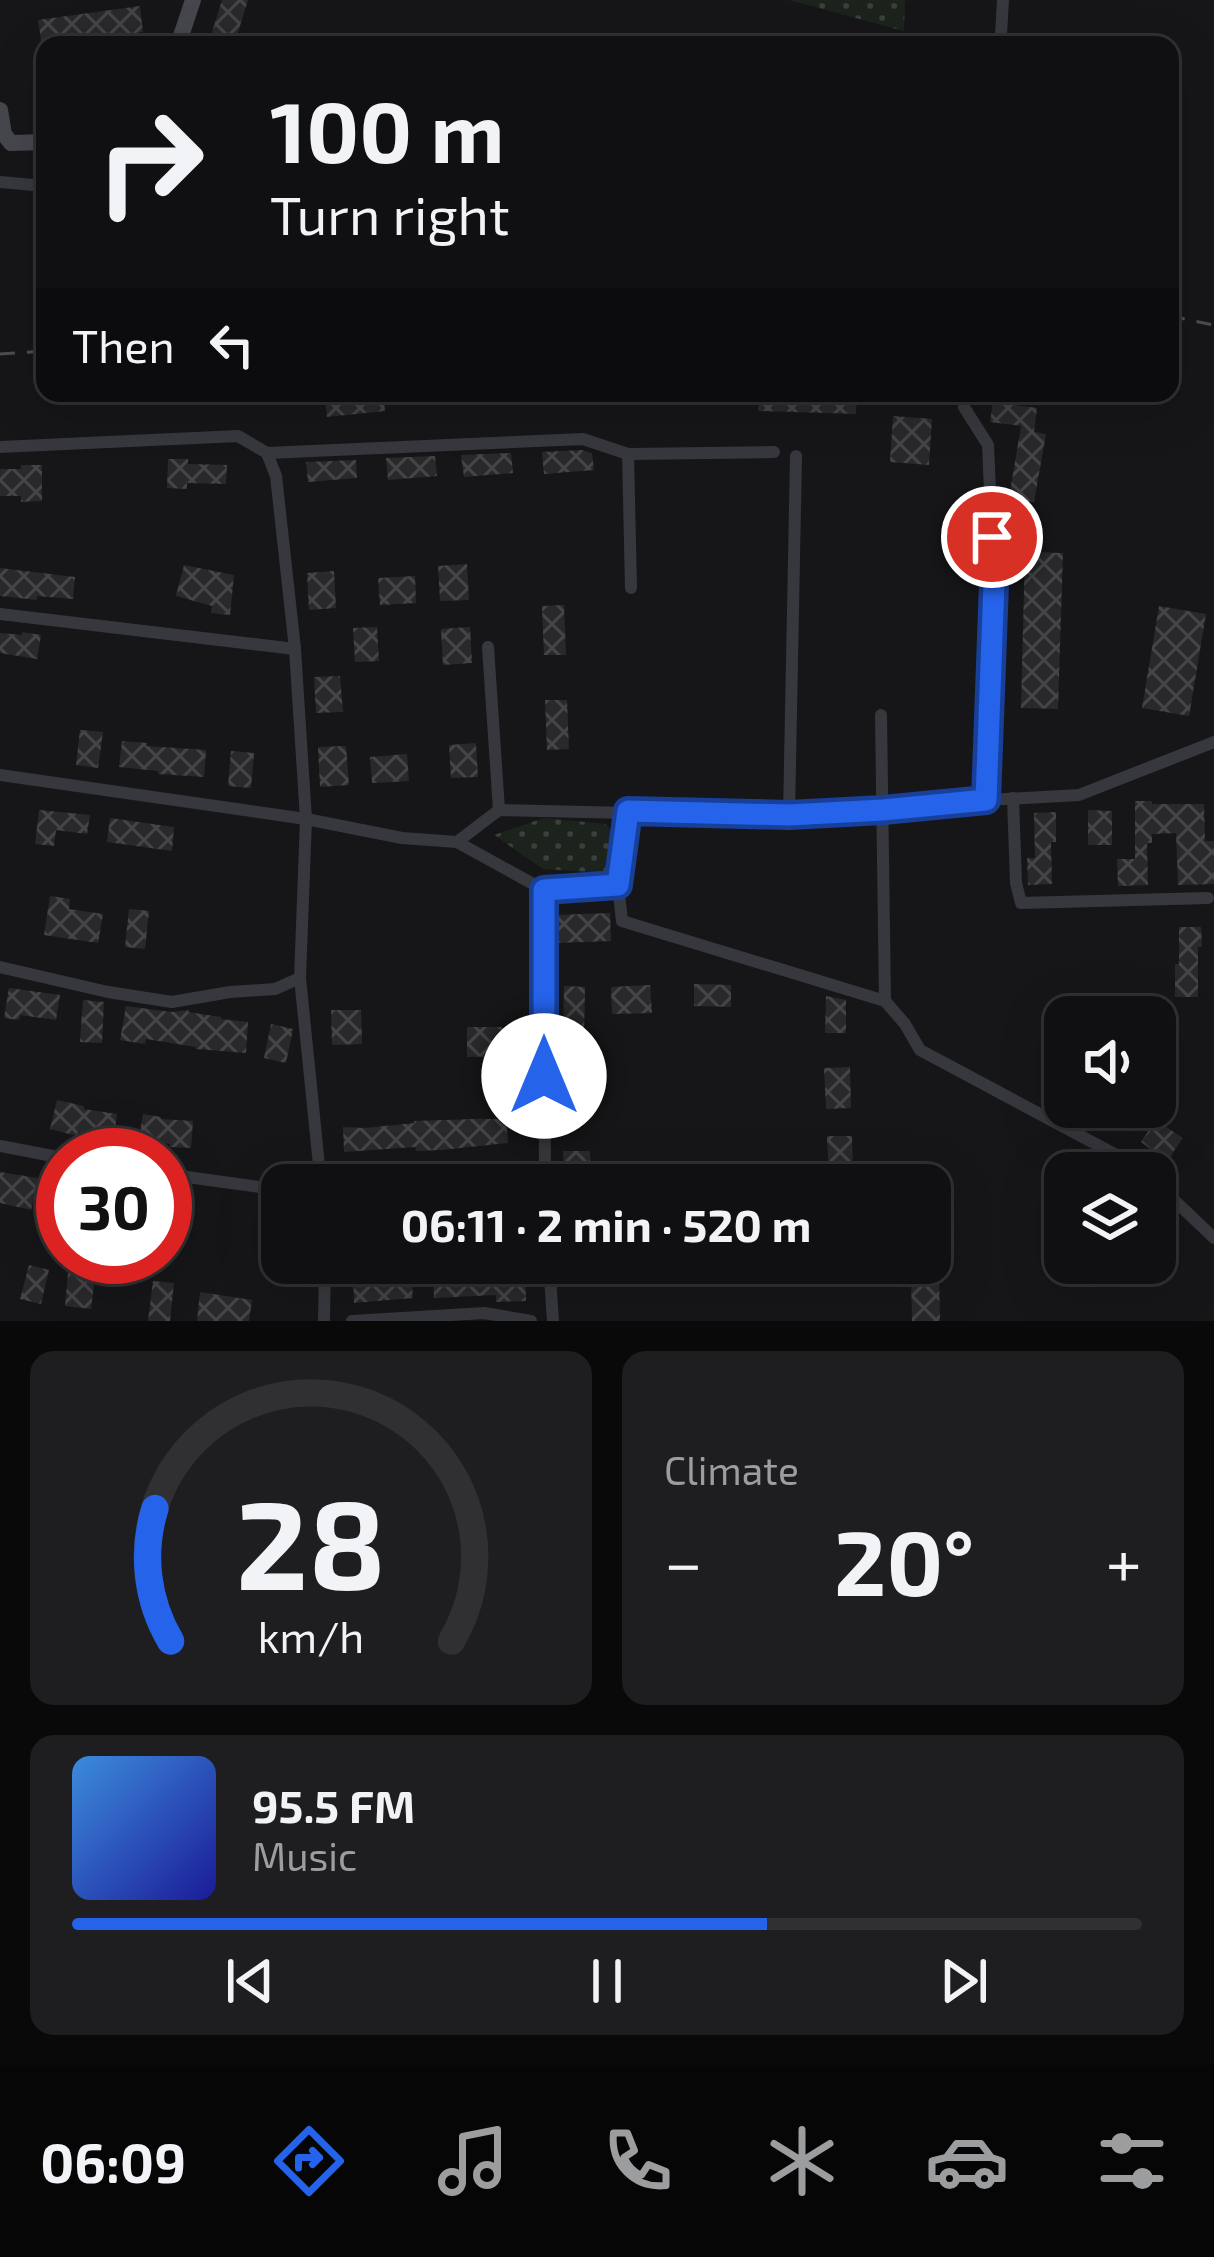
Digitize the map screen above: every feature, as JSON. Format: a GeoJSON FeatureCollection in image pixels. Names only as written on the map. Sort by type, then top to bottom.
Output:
{"type":"FeatureCollection","features":[{"type":"Feature","properties":{"kind":"street"},"geometry":{"type":"LineString","coordinates":[[181,36],[193,0]]}},
{"type":"Feature","properties":{"kind":"street"},"geometry":{"type":"LineString","coordinates":[[1001,35],[1003,0]]}},
{"type":"Feature","properties":{"kind":"street"},"geometry":{"type":"LineString","coordinates":[[0,110],[10,143],[36,143]]}},
{"type":"Feature","properties":{"kind":"street"},"geometry":{"type":"LineString","coordinates":[[0,182],[36,184]]}},
{"type":"Feature","properties":{"kind":"street"},"geometry":{"type":"LineString","coordinates":[[964,407],[988,445],[994,583],[986,800]]}},
{"type":"Feature","properties":{"kind":"street"},"geometry":{"type":"LineString","coordinates":[[0,447],[238,436],[267,453],[583,439],[628,454],[774,452]]}},
{"type":"Feature","properties":{"kind":"street"},"geometry":{"type":"LineString","coordinates":[[267,453],[275,476],[295,649],[306,819],[300,978],[319,1164]]}},
{"type":"Feature","properties":{"kind":"street"},"geometry":{"type":"LineString","coordinates":[[628,454],[631,588]]}},
{"type":"Feature","properties":{"kind":"street"},"geometry":{"type":"LineString","coordinates":[[789,815],[796,456]]}},
{"type":"Feature","properties":{"kind":"street"},"geometry":{"type":"LineString","coordinates":[[0,614],[295,649]]}},
{"type":"Feature","properties":{"kind":"street"},"geometry":{"type":"LineString","coordinates":[[488,647],[499,810]]}},
{"type":"Feature","properties":{"kind":"street"},"geometry":{"type":"LineString","coordinates":[[881,716],[886,1001]]}},
{"type":"Feature","properties":{"kind":"street"},"geometry":{"type":"LineString","coordinates":[[457,842],[499,810],[789,815],[1079,794],[1214,742]]}},
{"type":"Feature","properties":{"kind":"street"},"geometry":{"type":"LineString","coordinates":[[0,775],[306,819],[401,838],[457,842],[544,890],[618,885]]}},
{"type":"Feature","properties":{"kind":"street"},"geometry":{"type":"LineString","coordinates":[[1013,798],[1021,903],[1208,898]]}},
{"type":"Feature","properties":{"kind":"street"},"geometry":{"type":"LineString","coordinates":[[628,811],[618,885],[622,921],[886,1001],[920,1051],[1111,1152]]}},
{"type":"Feature","properties":{"kind":"street"},"geometry":{"type":"LineString","coordinates":[[544,890],[544,1164]]}},
{"type":"Feature","properties":{"kind":"street"},"geometry":{"type":"LineString","coordinates":[[0,967],[172,1002],[274,989],[300,978]]}},
{"type":"Feature","properties":{"kind":"street"},"geometry":{"type":"LineString","coordinates":[[0,1146],[36,1153]]}},
{"type":"Feature","properties":{"kind":"street"},"geometry":{"type":"LineString","coordinates":[[192,1178],[261,1187]]}},
{"type":"Feature","properties":{"kind":"street"},"geometry":{"type":"LineString","coordinates":[[1176,1202],[1214,1238]]}},
{"type":"Feature","properties":{"kind":"street"},"geometry":{"type":"LineString","coordinates":[[324,1321],[325,1284]]}},
{"type":"Feature","properties":{"kind":"street"},"geometry":{"type":"LineString","coordinates":[[550,1284],[553,1321]]}},
{"type":"Feature","properties":{"kind":"street"},"geometry":{"type":"LineString","coordinates":[[352,1321],[484,1313],[531,1321]]}},
{"type":"Feature","properties":{"kind":"shaded area"},"geometry":{"type":"Polygon","coordinates":[[[789,0],[905,0],[904,31],[789,0]]]}},
{"type":"Feature","properties":{"kind":"shaded area"},"geometry":{"type":"Polygon","coordinates":[[[544,818],[606,824],[613,833],[607,873],[543,869],[494,835],[544,818]]]}},
{"type":"Feature","properties":{"kind":"building"},"geometry":{"type":"Polygon","coordinates":[[[222,0],[248,0],[237,36],[211,36],[222,0]]]}},
{"type":"Feature","properties":{"kind":"building"},"geometry":{"type":"Polygon","coordinates":[[[140,6],[143,32],[40,36],[38,20],[140,6]]]}},
{"type":"Feature","properties":{"kind":"building"},"geometry":{"type":"Polygon","coordinates":[[[325,402],[384,402],[385,411],[327,417],[325,402]]]}},
{"type":"Feature","properties":{"kind":"building"},"geometry":{"type":"Polygon","coordinates":[[[758,402],[857,402],[856,414],[758,411],[758,402]]]}},
{"type":"Feature","properties":{"kind":"building"},"geometry":{"type":"Polygon","coordinates":[[[993,402],[1037,408],[1034,432],[1046,434],[1034,502],[1009,498],[1021,426],[990,422],[993,402]]]}},
{"type":"Feature","properties":{"kind":"building"},"geometry":{"type":"Polygon","coordinates":[[[893,416],[932,419],[929,465],[890,462],[893,416]]]}},
{"type":"Feature","properties":{"kind":"building"},"geometry":{"type":"Polygon","coordinates":[[[542,452],[592,453],[594,470],[544,474],[542,452]]]}},
{"type":"Feature","properties":{"kind":"building"},"geometry":{"type":"Polygon","coordinates":[[[511,453],[513,473],[464,477],[461,455],[511,453]]]}},
{"type":"Feature","properties":{"kind":"building"},"geometry":{"type":"Polygon","coordinates":[[[435,456],[437,476],[388,480],[386,458],[435,456]]]}},
{"type":"Feature","properties":{"kind":"building"},"geometry":{"type":"Polygon","coordinates":[[[168,459],[227,465],[226,484],[187,483],[187,489],[167,488],[168,459]]]}},
{"type":"Feature","properties":{"kind":"building"},"geometry":{"type":"Polygon","coordinates":[[[356,460],[357,478],[308,482],[306,462],[356,460]]]}},
{"type":"Feature","properties":{"kind":"building"},"geometry":{"type":"Polygon","coordinates":[[[21,465],[42,465],[42,501],[0,496],[0,469],[21,469],[21,465]]]}},
{"type":"Feature","properties":{"kind":"building"},"geometry":{"type":"Polygon","coordinates":[[[1025,552],[1063,553],[1058,709],[1021,708],[1025,552]]]}},
{"type":"Feature","properties":{"kind":"building"},"geometry":{"type":"Polygon","coordinates":[[[467,564],[469,600],[440,601],[438,566],[467,564]]]}},
{"type":"Feature","properties":{"kind":"building"},"geometry":{"type":"Polygon","coordinates":[[[184,565],[234,575],[230,615],[211,613],[212,606],[176,596],[184,565]]]}},
{"type":"Feature","properties":{"kind":"building"},"geometry":{"type":"Polygon","coordinates":[[[0,568],[75,577],[73,599],[0,596],[0,568]]]}},
{"type":"Feature","properties":{"kind":"building"},"geometry":{"type":"Polygon","coordinates":[[[334,571],[336,608],[309,610],[307,573],[334,571]]]}},
{"type":"Feature","properties":{"kind":"building"},"geometry":{"type":"Polygon","coordinates":[[[415,576],[416,603],[380,605],[378,578],[415,576]]]}},
{"type":"Feature","properties":{"kind":"building"},"geometry":{"type":"Polygon","coordinates":[[[564,605],[566,655],[544,655],[542,606],[564,605]]]}},
{"type":"Feature","properties":{"kind":"building"},"geometry":{"type":"Polygon","coordinates":[[[1159,606],[1206,614],[1189,716],[1142,708],[1159,606]]]}},
{"type":"Feature","properties":{"kind":"building"},"geometry":{"type":"Polygon","coordinates":[[[377,627],[379,661],[355,662],[353,628],[377,627]]]}},
{"type":"Feature","properties":{"kind":"building"},"geometry":{"type":"Polygon","coordinates":[[[470,627],[472,663],[443,665],[441,629],[470,627]]]}},
{"type":"Feature","properties":{"kind":"building"},"geometry":{"type":"Polygon","coordinates":[[[0,633],[41,635],[37,659],[0,653],[0,633]]]}},
{"type":"Feature","properties":{"kind":"building"},"geometry":{"type":"Polygon","coordinates":[[[340,676],[343,712],[316,713],[314,677],[340,676]]]}},
{"type":"Feature","properties":{"kind":"building"},"geometry":{"type":"Polygon","coordinates":[[[545,700],[567,700],[569,749],[547,750],[545,700]]]}},
{"type":"Feature","properties":{"kind":"building"},"geometry":{"type":"Polygon","coordinates":[[[80,730],[103,732],[98,768],[76,765],[80,730]]]}},
{"type":"Feature","properties":{"kind":"building"},"geometry":{"type":"Polygon","coordinates":[[[122,741],[206,750],[204,777],[119,767],[122,741]]]}},
{"type":"Feature","properties":{"kind":"building"},"geometry":{"type":"Polygon","coordinates":[[[476,743],[478,777],[451,778],[449,745],[476,743]]]}},
{"type":"Feature","properties":{"kind":"building"},"geometry":{"type":"Polygon","coordinates":[[[346,746],[349,785],[320,787],[318,747],[346,746]]]}},
{"type":"Feature","properties":{"kind":"building"},"geometry":{"type":"Polygon","coordinates":[[[231,751],[254,753],[251,788],[228,786],[231,751]]]}},
{"type":"Feature","properties":{"kind":"building"},"geometry":{"type":"Polygon","coordinates":[[[407,754],[409,781],[372,783],[370,757],[407,754]]]}},
{"type":"Feature","properties":{"kind":"building"},"geometry":{"type":"Polygon","coordinates":[[[1135,801],[1204,804],[1205,841],[1214,841],[1214,884],[1178,885],[1176,833],[1152,834],[1152,843],[1147,843],[1148,885],[1118,886],[1117,859],[1135,859],[1135,801]]]}},
{"type":"Feature","properties":{"kind":"building"},"geometry":{"type":"Polygon","coordinates":[[[39,810],[90,815],[87,834],[56,830],[54,846],[35,844],[39,810]]]}},
{"type":"Feature","properties":{"kind":"building"},"geometry":{"type":"Polygon","coordinates":[[[1088,810],[1112,811],[1112,845],[1088,845],[1088,810]]]}},
{"type":"Feature","properties":{"kind":"building"},"geometry":{"type":"Polygon","coordinates":[[[1056,812],[1052,884],[1028,885],[1027,858],[1035,858],[1034,813],[1056,812]]]}},
{"type":"Feature","properties":{"kind":"building"},"geometry":{"type":"Polygon","coordinates":[[[110,818],[174,827],[172,851],[107,842],[110,818]]]}},
{"type":"Feature","properties":{"kind":"building"},"geometry":{"type":"Polygon","coordinates":[[[50,896],[70,899],[69,909],[103,914],[98,943],[44,935],[50,896]]]}},
{"type":"Feature","properties":{"kind":"building"},"geometry":{"type":"Polygon","coordinates":[[[129,909],[149,911],[145,949],[125,947],[129,909]]]}},
{"type":"Feature","properties":{"kind":"building"},"geometry":{"type":"Polygon","coordinates":[[[610,913],[611,941],[556,943],[555,915],[610,913]]]}},
{"type":"Feature","properties":{"kind":"building"},"geometry":{"type":"Polygon","coordinates":[[[1179,927],[1201,927],[1198,997],[1175,996],[1175,964],[1179,964],[1179,927]]]}},
{"type":"Feature","properties":{"kind":"building"},"geometry":{"type":"Polygon","coordinates":[[[694,984],[731,985],[731,1007],[694,1006],[694,984]]]}},
{"type":"Feature","properties":{"kind":"building"},"geometry":{"type":"Polygon","coordinates":[[[650,985],[652,1013],[612,1014],[611,987],[650,985]]]}},
{"type":"Feature","properties":{"kind":"building"},"geometry":{"type":"Polygon","coordinates":[[[564,986],[585,987],[584,1038],[563,1038],[564,986]]]}},
{"type":"Feature","properties":{"kind":"building"},"geometry":{"type":"Polygon","coordinates":[[[9,988],[60,995],[56,1020],[20,1015],[19,1020],[4,1018],[9,988]]]}},
{"type":"Feature","properties":{"kind":"building"},"geometry":{"type":"Polygon","coordinates":[[[826,996],[846,1000],[846,1033],[825,1033],[826,996]]]}},
{"type":"Feature","properties":{"kind":"building"},"geometry":{"type":"Polygon","coordinates":[[[83,1000],[104,1002],[102,1043],[80,1042],[83,1000]]]}},
{"type":"Feature","properties":{"kind":"building"},"geometry":{"type":"Polygon","coordinates":[[[126,1006],[189,1010],[248,1022],[246,1053],[146,1039],[145,1044],[120,1040],[126,1006]]]}},
{"type":"Feature","properties":{"kind":"building"},"geometry":{"type":"Polygon","coordinates":[[[331,1010],[361,1010],[362,1044],[332,1045],[331,1010]]]}},
{"type":"Feature","properties":{"kind":"building"},"geometry":{"type":"Polygon","coordinates":[[[271,1024],[293,1029],[286,1063],[264,1058],[271,1024]]]}},
{"type":"Feature","properties":{"kind":"building"},"geometry":{"type":"Polygon","coordinates":[[[467,1027],[503,1027],[504,1056],[467,1057],[467,1027]]]}},
{"type":"Feature","properties":{"kind":"building"},"geometry":{"type":"Polygon","coordinates":[[[850,1067],[851,1108],[826,1109],[824,1068],[850,1067]]]}},
{"type":"Feature","properties":{"kind":"building"},"geometry":{"type":"Polygon","coordinates":[[[563,1075],[585,1076],[584,1117],[562,1116],[563,1075]]]}},
{"type":"Feature","properties":{"kind":"building"},"geometry":{"type":"Polygon","coordinates":[[[57,1100],[117,1114],[115,1128],[50,1128],[57,1100]]]}},
{"type":"Feature","properties":{"kind":"building"},"geometry":{"type":"Polygon","coordinates":[[[143,1114],[193,1121],[192,1134],[192,1128],[141,1128],[143,1114]]]}},
{"type":"Feature","properties":{"kind":"building"},"geometry":{"type":"Polygon","coordinates":[[[506,1119],[508,1143],[344,1152],[343,1127],[506,1119]]]}},
{"type":"Feature","properties":{"kind":"building"},"geometry":{"type":"Polygon","coordinates":[[[1151,1128],[1168,1128],[1183,1138],[1173,1152],[1155,1152],[1141,1142],[1151,1128]]]}},
{"type":"Feature","properties":{"kind":"building"},"geometry":{"type":"Polygon","coordinates":[[[827,1136],[852,1136],[853,1164],[828,1164],[827,1136]]]}},
{"type":"Feature","properties":{"kind":"building"},"geometry":{"type":"Polygon","coordinates":[[[563,1151],[590,1151],[590,1164],[563,1164],[563,1151]]]}},
{"type":"Feature","properties":{"kind":"building"},"geometry":{"type":"Polygon","coordinates":[[[0,1172],[36,1178],[31,1210],[0,1203],[0,1172]]]}},
{"type":"Feature","properties":{"kind":"building"},"geometry":{"type":"Polygon","coordinates":[[[29,1265],[36,1267],[36,1284],[46,1284],[41,1304],[20,1299],[29,1265]]]}},
{"type":"Feature","properties":{"kind":"building"},"geometry":{"type":"Polygon","coordinates":[[[67,1284],[94,1284],[91,1309],[65,1306],[67,1284]]]}},
{"type":"Feature","properties":{"kind":"building"},"geometry":{"type":"Polygon","coordinates":[[[153,1284],[174,1284],[170,1321],[148,1321],[153,1284]]]}},
{"type":"Feature","properties":{"kind":"building"},"geometry":{"type":"Polygon","coordinates":[[[353,1284],[412,1284],[413,1298],[354,1303],[353,1284]]]}},
{"type":"Feature","properties":{"kind":"building"},"geometry":{"type":"Polygon","coordinates":[[[433,1284],[526,1284],[526,1301],[496,1302],[496,1295],[434,1298],[433,1284]]]}},
{"type":"Feature","properties":{"kind":"building"},"geometry":{"type":"Polygon","coordinates":[[[911,1284],[939,1284],[940,1321],[912,1321],[911,1284]]]}},
{"type":"Feature","properties":{"kind":"building"},"geometry":{"type":"Polygon","coordinates":[[[200,1292],[252,1300],[249,1321],[197,1321],[200,1292]]]}},
{"type":"Feature","properties":{"kind":"railway"},"geometry":{"type":"LineString","coordinates":[[1179,318],[1214,325]]}},
{"type":"Feature","properties":{"kind":"railway"},"geometry":{"type":"LineString","coordinates":[[0,354],[36,352]]}},
{"type":"Feature","properties":{"kind":"route"},"geometry":{"type":"LineString","coordinates":[[544,1076],[544,890],[618,885],[628,811],[763,816],[986,800],[992,537]]}}]}
